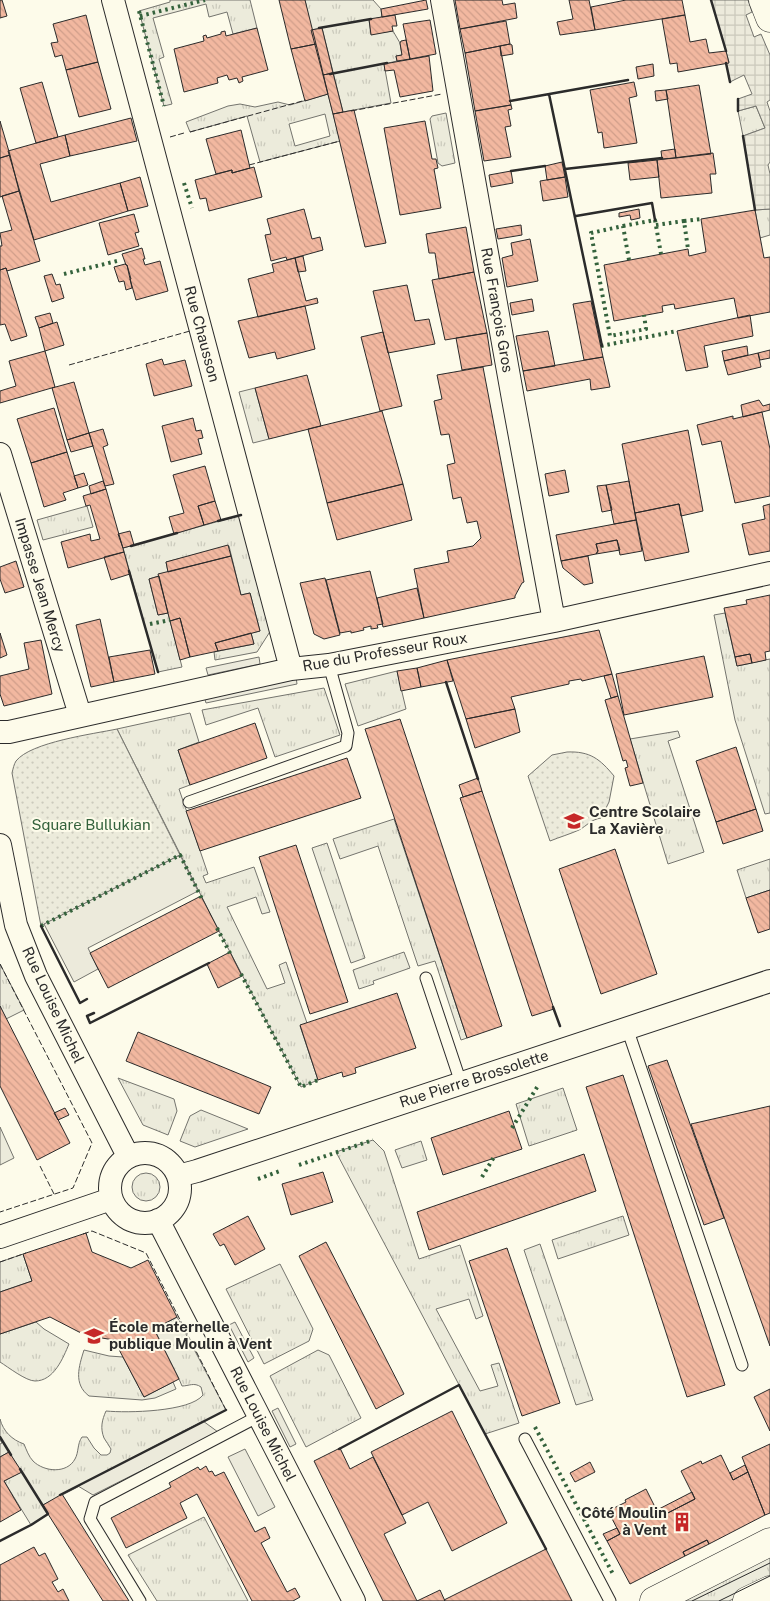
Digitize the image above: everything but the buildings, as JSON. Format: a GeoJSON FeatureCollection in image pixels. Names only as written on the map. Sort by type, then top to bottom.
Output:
{"type":"FeatureCollection","features":[{"type":"Feature","properties":{"kind":"street","name":"Rue Chausson"},"geometry":{"type":"LineString","coordinates":[[113,0],[291,668]]}},
{"type":"Feature","properties":{"kind":"street","name":"Rue François Gros"},"geometry":{"type":"LineString","coordinates":[[442,0],[554,621]]}},
{"type":"Feature","properties":{"kind":"street"},"geometry":{"type":"LineString","coordinates":[[763,0],[770,18]]}},
{"type":"Feature","properties":{"kind":"street","name":"Impasse Jean Mercy"},"geometry":{"type":"LineString","coordinates":[[0,454],[80,715]]}},
{"type":"Feature","properties":{"kind":"street","name":"Rue du Professeur Roux"},"geometry":{"type":"LineString","coordinates":[[0,732],[9,732],[291,668],[328,665],[554,621],[770,573]]}},
{"type":"Feature","properties":{"kind":"street","name":"Rue Louise Michel"},"geometry":{"type":"LineString","coordinates":[[0,845],[16,925],[36,976],[128,1156]]}},
{"type":"Feature","properties":{"kind":"street","name":"Rue Pierre Brossolette"},"geometry":{"type":"LineString","coordinates":[[178,1176],[197,1172],[770,981]]}},
{"type":"Feature","properties":{"kind":"street"},"geometry":{"type":"LineString","coordinates":[[140,1152],[152,1153],[163,1157],[172,1165],[178,1176],[180,1189],[177,1202],[169,1213],[158,1220],[140,1223],[130,1220],[122,1215],[111,1199],[112,1175],[118,1164],[128,1156],[140,1152]]}},
{"type":"Feature","properties":{"kind":"street"},"geometry":{"type":"LineString","coordinates":[[0,1237],[111,1199]]}},
{"type":"Feature","properties":{"kind":"street","name":"Rue Louise Michel"},"geometry":{"type":"LineString","coordinates":[[158,1220],[354,1601]]}},
{"type":"Feature","properties":{"kind":"street"},"geometry":{"type":"LineString","coordinates":[[654,1601],[770,1542]]}},
{"type":"Feature","properties":{"kind":"street"},"geometry":{"type":"LineString","coordinates":[[747,1601],[770,1590]]}},
{"type":"Feature","properties":{"kind":"lane"},"geometry":{"type":"LineString","coordinates":[[189,802],[346,746],[348,734],[328,665]]}},
{"type":"Feature","properties":{"kind":"lane"},"geometry":{"type":"LineString","coordinates":[[426,978],[461,1083]]}},
{"type":"Feature","properties":{"kind":"lane"},"geometry":{"type":"LineString","coordinates":[[628,1028],[742,1365]]}},
{"type":"Feature","properties":{"kind":"lane"},"geometry":{"type":"LineString","coordinates":[[140,1601],[90,1519],[95,1502],[259,1416]]}},
{"type":"Feature","properties":{"kind":"lane"},"geometry":{"type":"LineString","coordinates":[[525,1439],[610,1601]]}},
{"type":"Feature","properties":{"kind":"green space"},"geometry":{"type":"Polygon","coordinates":[[[170,0],[250,0],[257,28],[233,34],[227,12],[209,17],[206,4],[153,18],[164,57],[159,59],[172,104],[164,106],[139,11],[170,2],[170,0]]]}},
{"type":"Feature","properties":{"kind":"green space"},"geometry":{"type":"Polygon","coordinates":[[[305,0],[373,0],[381,9],[382,17],[369,20],[371,34],[393,31],[400,43],[402,55],[396,56],[397,61],[384,64],[391,103],[343,112],[322,28],[311,30],[305,0]]]}},
{"type":"Feature","properties":{"kind":"green space"},"geometry":{"type":"Polygon","coordinates":[[[328,94],[340,141],[260,162],[247,116],[190,132],[186,122],[228,106],[240,104],[255,107],[278,102],[290,105],[328,94]],[[325,114],[289,124],[295,146],[330,136],[325,114]]]}},
{"type":"Feature","properties":{"kind":"green space"},"geometry":{"type":"Polygon","coordinates":[[[756,106],[765,128],[743,136],[738,111],[756,106]]]}},
{"type":"Feature","properties":{"kind":"green space"},"geometry":{"type":"Polygon","coordinates":[[[446,113],[455,163],[442,166],[438,163],[430,119],[432,116],[446,113]]]}},
{"type":"Feature","properties":{"kind":"green space"},"geometry":{"type":"Polygon","coordinates":[[[770,209],[770,235],[760,238],[755,210],[770,209]]]}},
{"type":"Feature","properties":{"kind":"green space"},"geometry":{"type":"Polygon","coordinates":[[[255,388],[269,439],[253,443],[239,392],[255,388]]]}},
{"type":"Feature","properties":{"kind":"green space"},"geometry":{"type":"Polygon","coordinates":[[[87,506],[93,527],[43,540],[37,520],[87,506]]]}},
{"type":"Feature","properties":{"kind":"green space"},"geometry":{"type":"Polygon","coordinates":[[[241,515],[271,630],[257,652],[215,660],[214,652],[254,644],[251,633],[260,631],[250,593],[241,595],[229,546],[166,562],[168,572],[149,579],[158,615],[168,613],[182,667],[158,672],[123,548],[241,515]]]}},
{"type":"Feature","properties":{"kind":"green space"},"geometry":{"type":"Polygon","coordinates":[[[725,613],[737,666],[770,659],[770,813],[765,814],[735,720],[714,615],[725,613]]]}},
{"type":"Feature","properties":{"kind":"green space"},"geometry":{"type":"Polygon","coordinates":[[[397,671],[406,709],[358,726],[345,684],[397,671]]]}},
{"type":"Feature","properties":{"kind":"green space"},"geometry":{"type":"Polygon","coordinates":[[[324,688],[340,735],[275,757],[258,708],[206,725],[202,710],[324,688]]]}},
{"type":"Feature","properties":{"kind":"green space"},"geometry":{"type":"Polygon","coordinates":[[[190,713],[199,742],[178,750],[190,785],[179,789],[208,874],[203,876],[206,883],[254,867],[270,912],[262,914],[256,897],[227,907],[267,989],[285,983],[279,965],[286,962],[307,1023],[300,1026],[318,1080],[301,1087],[219,931],[117,729],[190,713]]]}},
{"type":"Feature","properties":{"kind":"green space","name":"Square Bullukian"},"geometry":{"type":"Polygon","coordinates":[[[117,729],[180,855],[41,926],[12,773],[16,761],[24,754],[48,744],[117,729]]]}},
{"type":"Feature","properties":{"kind":"green space"},"geometry":{"type":"Polygon","coordinates":[[[678,731],[680,737],[668,741],[704,852],[668,864],[630,739],[678,731]]]}},
{"type":"Feature","properties":{"kind":"green space"},"geometry":{"type":"Polygon","coordinates":[[[567,752],[582,753],[594,757],[614,776],[609,802],[601,818],[592,821],[579,830],[550,841],[528,776],[552,755],[567,752]]]}},
{"type":"Feature","properties":{"kind":"green space"},"geometry":{"type":"Polygon","coordinates":[[[394,819],[467,1038],[461,1040],[435,961],[418,966],[378,846],[340,859],[333,839],[394,819]]]}},
{"type":"Feature","properties":{"kind":"green space"},"geometry":{"type":"Polygon","coordinates":[[[327,843],[365,958],[351,963],[312,848],[327,843]]]}},
{"type":"Feature","properties":{"kind":"green space"},"geometry":{"type":"Polygon","coordinates":[[[770,859],[770,890],[746,898],[737,870],[770,859]]]}},
{"type":"Feature","properties":{"kind":"green space"},"geometry":{"type":"Polygon","coordinates":[[[404,952],[410,968],[373,981],[374,984],[359,989],[353,970],[404,952]]]}},
{"type":"Feature","properties":{"kind":"green space"},"geometry":{"type":"Polygon","coordinates":[[[0,964],[24,1010],[6,1019],[0,1006],[0,964]]]}},
{"type":"Feature","properties":{"kind":"green space"},"geometry":{"type":"Polygon","coordinates":[[[118,1078],[174,1099],[177,1111],[168,1135],[143,1125],[118,1078]]]}},
{"type":"Feature","properties":{"kind":"green space"},"geometry":{"type":"Polygon","coordinates":[[[563,1088],[577,1130],[529,1146],[516,1104],[563,1088]]]}},
{"type":"Feature","properties":{"kind":"green space"},"geometry":{"type":"Polygon","coordinates":[[[201,1110],[248,1129],[195,1147],[180,1141],[190,1116],[201,1110]]]}},
{"type":"Feature","properties":{"kind":"green space"},"geometry":{"type":"Polygon","coordinates":[[[0,1127],[14,1158],[0,1165],[0,1127]]]}},
{"type":"Feature","properties":{"kind":"green space"},"geometry":{"type":"Polygon","coordinates":[[[373,1140],[384,1151],[419,1259],[460,1245],[483,1316],[476,1319],[469,1299],[436,1309],[480,1391],[498,1386],[491,1365],[499,1363],[519,1423],[485,1434],[336,1152],[373,1140]]]}},
{"type":"Feature","properties":{"kind":"green space"},"geometry":{"type":"Polygon","coordinates":[[[421,1141],[427,1160],[402,1168],[395,1150],[421,1141]]]}},
{"type":"Feature","properties":{"kind":"green space"},"geometry":{"type":"Polygon","coordinates":[[[146,1173],[156,1177],[160,1187],[156,1197],[146,1201],[136,1197],[132,1187],[136,1177],[146,1173]]]}},
{"type":"Feature","properties":{"kind":"green space"},"geometry":{"type":"Polygon","coordinates":[[[623,1216],[629,1235],[558,1259],[552,1240],[623,1216]]]}},
{"type":"Feature","properties":{"kind":"green space"},"geometry":{"type":"Polygon","coordinates":[[[540,1244],[593,1400],[576,1405],[524,1250],[540,1244]]]}},
{"type":"Feature","properties":{"kind":"green space"},"geometry":{"type":"Polygon","coordinates":[[[23,1254],[32,1281],[0,1292],[0,1262],[23,1254]]]}},
{"type":"Feature","properties":{"kind":"green space"},"geometry":{"type":"Polygon","coordinates":[[[280,1264],[313,1329],[309,1341],[264,1364],[226,1289],[280,1264]]]}},
{"type":"Feature","properties":{"kind":"green space"},"geometry":{"type":"Polygon","coordinates":[[[177,1317],[226,1410],[43,1505],[48,1514],[31,1525],[4,1481],[21,1472],[9,1452],[0,1457],[0,1444],[2,1443],[0,1440],[0,1419],[3,1427],[9,1434],[24,1444],[32,1459],[43,1467],[55,1470],[71,1464],[75,1459],[82,1437],[87,1437],[101,1455],[107,1455],[111,1449],[104,1438],[102,1427],[106,1411],[128,1412],[172,1408],[196,1401],[203,1395],[201,1387],[194,1384],[182,1386],[154,1329],[177,1317]]]}},
{"type":"Feature","properties":{"kind":"green space"},"geometry":{"type":"Polygon","coordinates":[[[36,1322],[69,1344],[61,1362],[53,1373],[42,1380],[35,1381],[22,1376],[0,1362],[0,1334],[36,1322]]]}},
{"type":"Feature","properties":{"kind":"green space"},"geometry":{"type":"Polygon","coordinates":[[[84,1350],[123,1357],[144,1397],[173,1382],[176,1389],[155,1398],[142,1400],[89,1396],[84,1391],[79,1380],[79,1368],[84,1350]]]}},
{"type":"Feature","properties":{"kind":"green space"},"geometry":{"type":"Polygon","coordinates":[[[318,1350],[329,1355],[361,1418],[306,1447],[270,1376],[318,1350]]]}},
{"type":"Feature","properties":{"kind":"green space"},"geometry":{"type":"Polygon","coordinates":[[[204,1517],[248,1601],[157,1601],[128,1555],[204,1517]]]}},
{"type":"Feature","properties":{"kind":"green space"},"geometry":{"type":"Polygon","coordinates":[[[770,1555],[770,1581],[729,1601],[678,1601],[770,1555]]]}},
{"type":"Feature","properties":{"kind":"shaded area"},"geometry":{"type":"Polygon","coordinates":[[[711,0],[748,0],[752,12],[746,15],[754,37],[761,34],[770,55],[770,100],[767,102],[770,111],[770,162],[768,165],[770,174],[770,209],[755,210],[743,136],[765,128],[756,106],[738,111],[738,99],[752,94],[744,75],[730,82],[726,63],[729,62],[711,0]]]}},
{"type":"Feature","properties":{"kind":"shaded area"},"geometry":{"type":"Polygon","coordinates":[[[259,657],[260,664],[208,675],[206,668],[259,657]]]}},
{"type":"Feature","properties":{"kind":"shaded area"},"geometry":{"type":"Polygon","coordinates":[[[296,677],[297,684],[206,703],[204,696],[296,677]]]}},
{"type":"Feature","properties":{"kind":"shaded area"},"geometry":{"type":"Polygon","coordinates":[[[180,855],[198,891],[88,948],[98,969],[74,982],[44,924],[180,855]]]}},
{"type":"Feature","properties":{"kind":"shaded area"},"geometry":{"type":"Polygon","coordinates":[[[235,1322],[254,1358],[248,1362],[229,1325],[235,1322]]]}},
{"type":"Feature","properties":{"kind":"shaded area"},"geometry":{"type":"Polygon","coordinates":[[[278,1408],[296,1444],[290,1447],[272,1411],[278,1408]]]}},
{"type":"Feature","properties":{"kind":"shaded area"},"geometry":{"type":"Polygon","coordinates":[[[203,1421],[218,1432],[93,1495],[78,1486],[203,1421]]]}},
{"type":"Feature","properties":{"kind":"shaded area"},"geometry":{"type":"Polygon","coordinates":[[[245,1449],[275,1507],[258,1516],[228,1457],[245,1449]]]}},
{"type":"Feature","properties":{"kind":"tram line"},"geometry":{"type":"LineString","coordinates":[[692,1601],[770,1563]]}},
{"type":"Feature","properties":{"kind":"tram line"},"geometry":{"type":"LineString","coordinates":[[719,1601],[770,1576]]}},
{"type":"Feature","properties":{"kind":"hedge"},"geometry":{"type":"LineString","coordinates":[[140,16],[205,0]]}},
{"type":"Feature","properties":{"kind":"hedge"},"geometry":{"type":"LineString","coordinates":[[139,11],[164,106]]}},
{"type":"Feature","properties":{"kind":"hedge"},"geometry":{"type":"LineString","coordinates":[[184,183],[192,208]]}},
{"type":"Feature","properties":{"kind":"hedge"},"geometry":{"type":"LineString","coordinates":[[684,221],[701,219]]}},
{"type":"Feature","properties":{"kind":"hedge"},"geometry":{"type":"LineString","coordinates":[[623,226],[655,220],[661,254]]}},
{"type":"Feature","properties":{"kind":"hedge"},"geometry":{"type":"LineString","coordinates":[[656,225],[684,221],[688,249]]}},
{"type":"Feature","properties":{"kind":"hedge"},"geometry":{"type":"LineString","coordinates":[[629,260],[623,226],[591,233],[610,336],[646,329],[644,315]]}},
{"type":"Feature","properties":{"kind":"hedge"},"geometry":{"type":"LineString","coordinates":[[64,274],[117,261]]}},
{"type":"Feature","properties":{"kind":"hedge"},"geometry":{"type":"LineString","coordinates":[[601,346],[677,331]]}},
{"type":"Feature","properties":{"kind":"hedge"},"geometry":{"type":"LineString","coordinates":[[150,624],[170,620]]}},
{"type":"Feature","properties":{"kind":"hedge"},"geometry":{"type":"LineString","coordinates":[[41,926],[180,855],[202,899]]}},
{"type":"Feature","properties":{"kind":"hedge"},"geometry":{"type":"LineString","coordinates":[[217,928],[231,955]]}},
{"type":"Feature","properties":{"kind":"hedge"},"geometry":{"type":"LineString","coordinates":[[241,974],[301,1087],[318,1080]]}},
{"type":"Feature","properties":{"kind":"hedge"},"geometry":{"type":"LineString","coordinates":[[512,1128],[539,1084]]}},
{"type":"Feature","properties":{"kind":"hedge"},"geometry":{"type":"LineString","coordinates":[[299,1165],[373,1140]]}},
{"type":"Feature","properties":{"kind":"hedge"},"geometry":{"type":"LineString","coordinates":[[482,1177],[494,1157]]}},
{"type":"Feature","properties":{"kind":"hedge"},"geometry":{"type":"LineString","coordinates":[[258,1179],[280,1171]]}},
{"type":"Feature","properties":{"kind":"hedge"},"geometry":{"type":"LineString","coordinates":[[535,1427],[614,1576]]}},
{"type":"Feature","properties":{"kind":"fence"},"geometry":{"type":"LineString","coordinates":[[351,111],[442,94]]}},
{"type":"Feature","properties":{"kind":"fence"},"geometry":{"type":"LineString","coordinates":[[190,132],[306,100]]}},
{"type":"Feature","properties":{"kind":"fence"},"geometry":{"type":"LineString","coordinates":[[170,137],[184,133]]}},
{"type":"Feature","properties":{"kind":"fence"},"geometry":{"type":"LineString","coordinates":[[249,165],[340,141]]}},
{"type":"Feature","properties":{"kind":"fence"},"geometry":{"type":"LineString","coordinates":[[69,365],[190,331]]}},
{"type":"Feature","properties":{"kind":"fence"},"geometry":{"type":"LineString","coordinates":[[0,964],[92,1143],[73,1188],[0,1212]]}},
{"type":"Feature","properties":{"kind":"fence"},"geometry":{"type":"LineString","coordinates":[[40,1166],[54,1194]]}},
{"type":"Feature","properties":{"kind":"fence"},"geometry":{"type":"LineString","coordinates":[[83,1234],[92,1231],[146,1253],[226,1410]]}},
{"type":"Feature","properties":{"kind":"fence"},"geometry":{"type":"LineString","coordinates":[[0,1262],[26,1253]]}},
{"type":"Feature","properties":{"kind":"wall"},"geometry":{"type":"LineString","coordinates":[[711,0],[726,51]]}},
{"type":"Feature","properties":{"kind":"wall"},"geometry":{"type":"LineString","coordinates":[[319,28],[371,19]]}},
{"type":"Feature","properties":{"kind":"wall"},"geometry":{"type":"LineString","coordinates":[[330,74],[387,63]]}},
{"type":"Feature","properties":{"kind":"wall"},"geometry":{"type":"LineString","coordinates":[[726,63],[730,82]]}},
{"type":"Feature","properties":{"kind":"wall"},"geometry":{"type":"LineString","coordinates":[[510,101],[628,80]]}},
{"type":"Feature","properties":{"kind":"wall"},"geometry":{"type":"LineString","coordinates":[[549,94],[602,346]]}},
{"type":"Feature","properties":{"kind":"wall"},"geometry":{"type":"LineString","coordinates":[[738,99],[738,111]]}},
{"type":"Feature","properties":{"kind":"wall"},"geometry":{"type":"LineString","coordinates":[[743,136],[755,210]]}},
{"type":"Feature","properties":{"kind":"wall"},"geometry":{"type":"LineString","coordinates":[[565,169],[662,158]]}},
{"type":"Feature","properties":{"kind":"wall"},"geometry":{"type":"LineString","coordinates":[[511,171],[545,166]]}},
{"type":"Feature","properties":{"kind":"wall"},"geometry":{"type":"LineString","coordinates":[[576,216],[652,203],[655,220]]}},
{"type":"Feature","properties":{"kind":"wall"},"geometry":{"type":"LineString","coordinates":[[218,521],[241,515]]}},
{"type":"Feature","properties":{"kind":"wall"},"geometry":{"type":"LineString","coordinates":[[131,546],[177,533]]}},
{"type":"Feature","properties":{"kind":"wall"},"geometry":{"type":"LineString","coordinates":[[129,571],[158,672]]}},
{"type":"Feature","properties":{"kind":"wall"},"geometry":{"type":"LineString","coordinates":[[446,682],[478,779]]}},
{"type":"Feature","properties":{"kind":"wall"},"geometry":{"type":"LineString","coordinates":[[41,926],[80,1003],[87,999]]}},
{"type":"Feature","properties":{"kind":"wall"},"geometry":{"type":"LineString","coordinates":[[94,1013],[87,1016],[90,1023],[209,963]]}},
{"type":"Feature","properties":{"kind":"wall"},"geometry":{"type":"LineString","coordinates":[[553,1007],[560,1026]]}},
{"type":"Feature","properties":{"kind":"wall"},"geometry":{"type":"LineString","coordinates":[[339,1449],[459,1385],[546,1549]]}},
{"type":"Feature","properties":{"kind":"wall"},"geometry":{"type":"LineString","coordinates":[[60,1495],[226,1410]]}},
{"type":"Feature","properties":{"kind":"wall"},"geometry":{"type":"LineString","coordinates":[[0,1437],[11,1455]]}},
{"type":"Feature","properties":{"kind":"wall"},"geometry":{"type":"LineString","coordinates":[[0,1541],[48,1514],[20,1469]]}},
{"type":"Feature","properties":{"kind":"place","name":"Centre Scolaire La Xavière"},"geometry":{"type":"Point","coordinates":[574,821]}},
{"type":"Feature","properties":{"kind":"place","name":"École maternelle publique Moulin à Vent"},"geometry":{"type":"Point","coordinates":[94,1336]}},
{"type":"Feature","properties":{"kind":"place","name":"Côté Moulin à Vent"},"geometry":{"type":"Point","coordinates":[682,1522]}}]}
